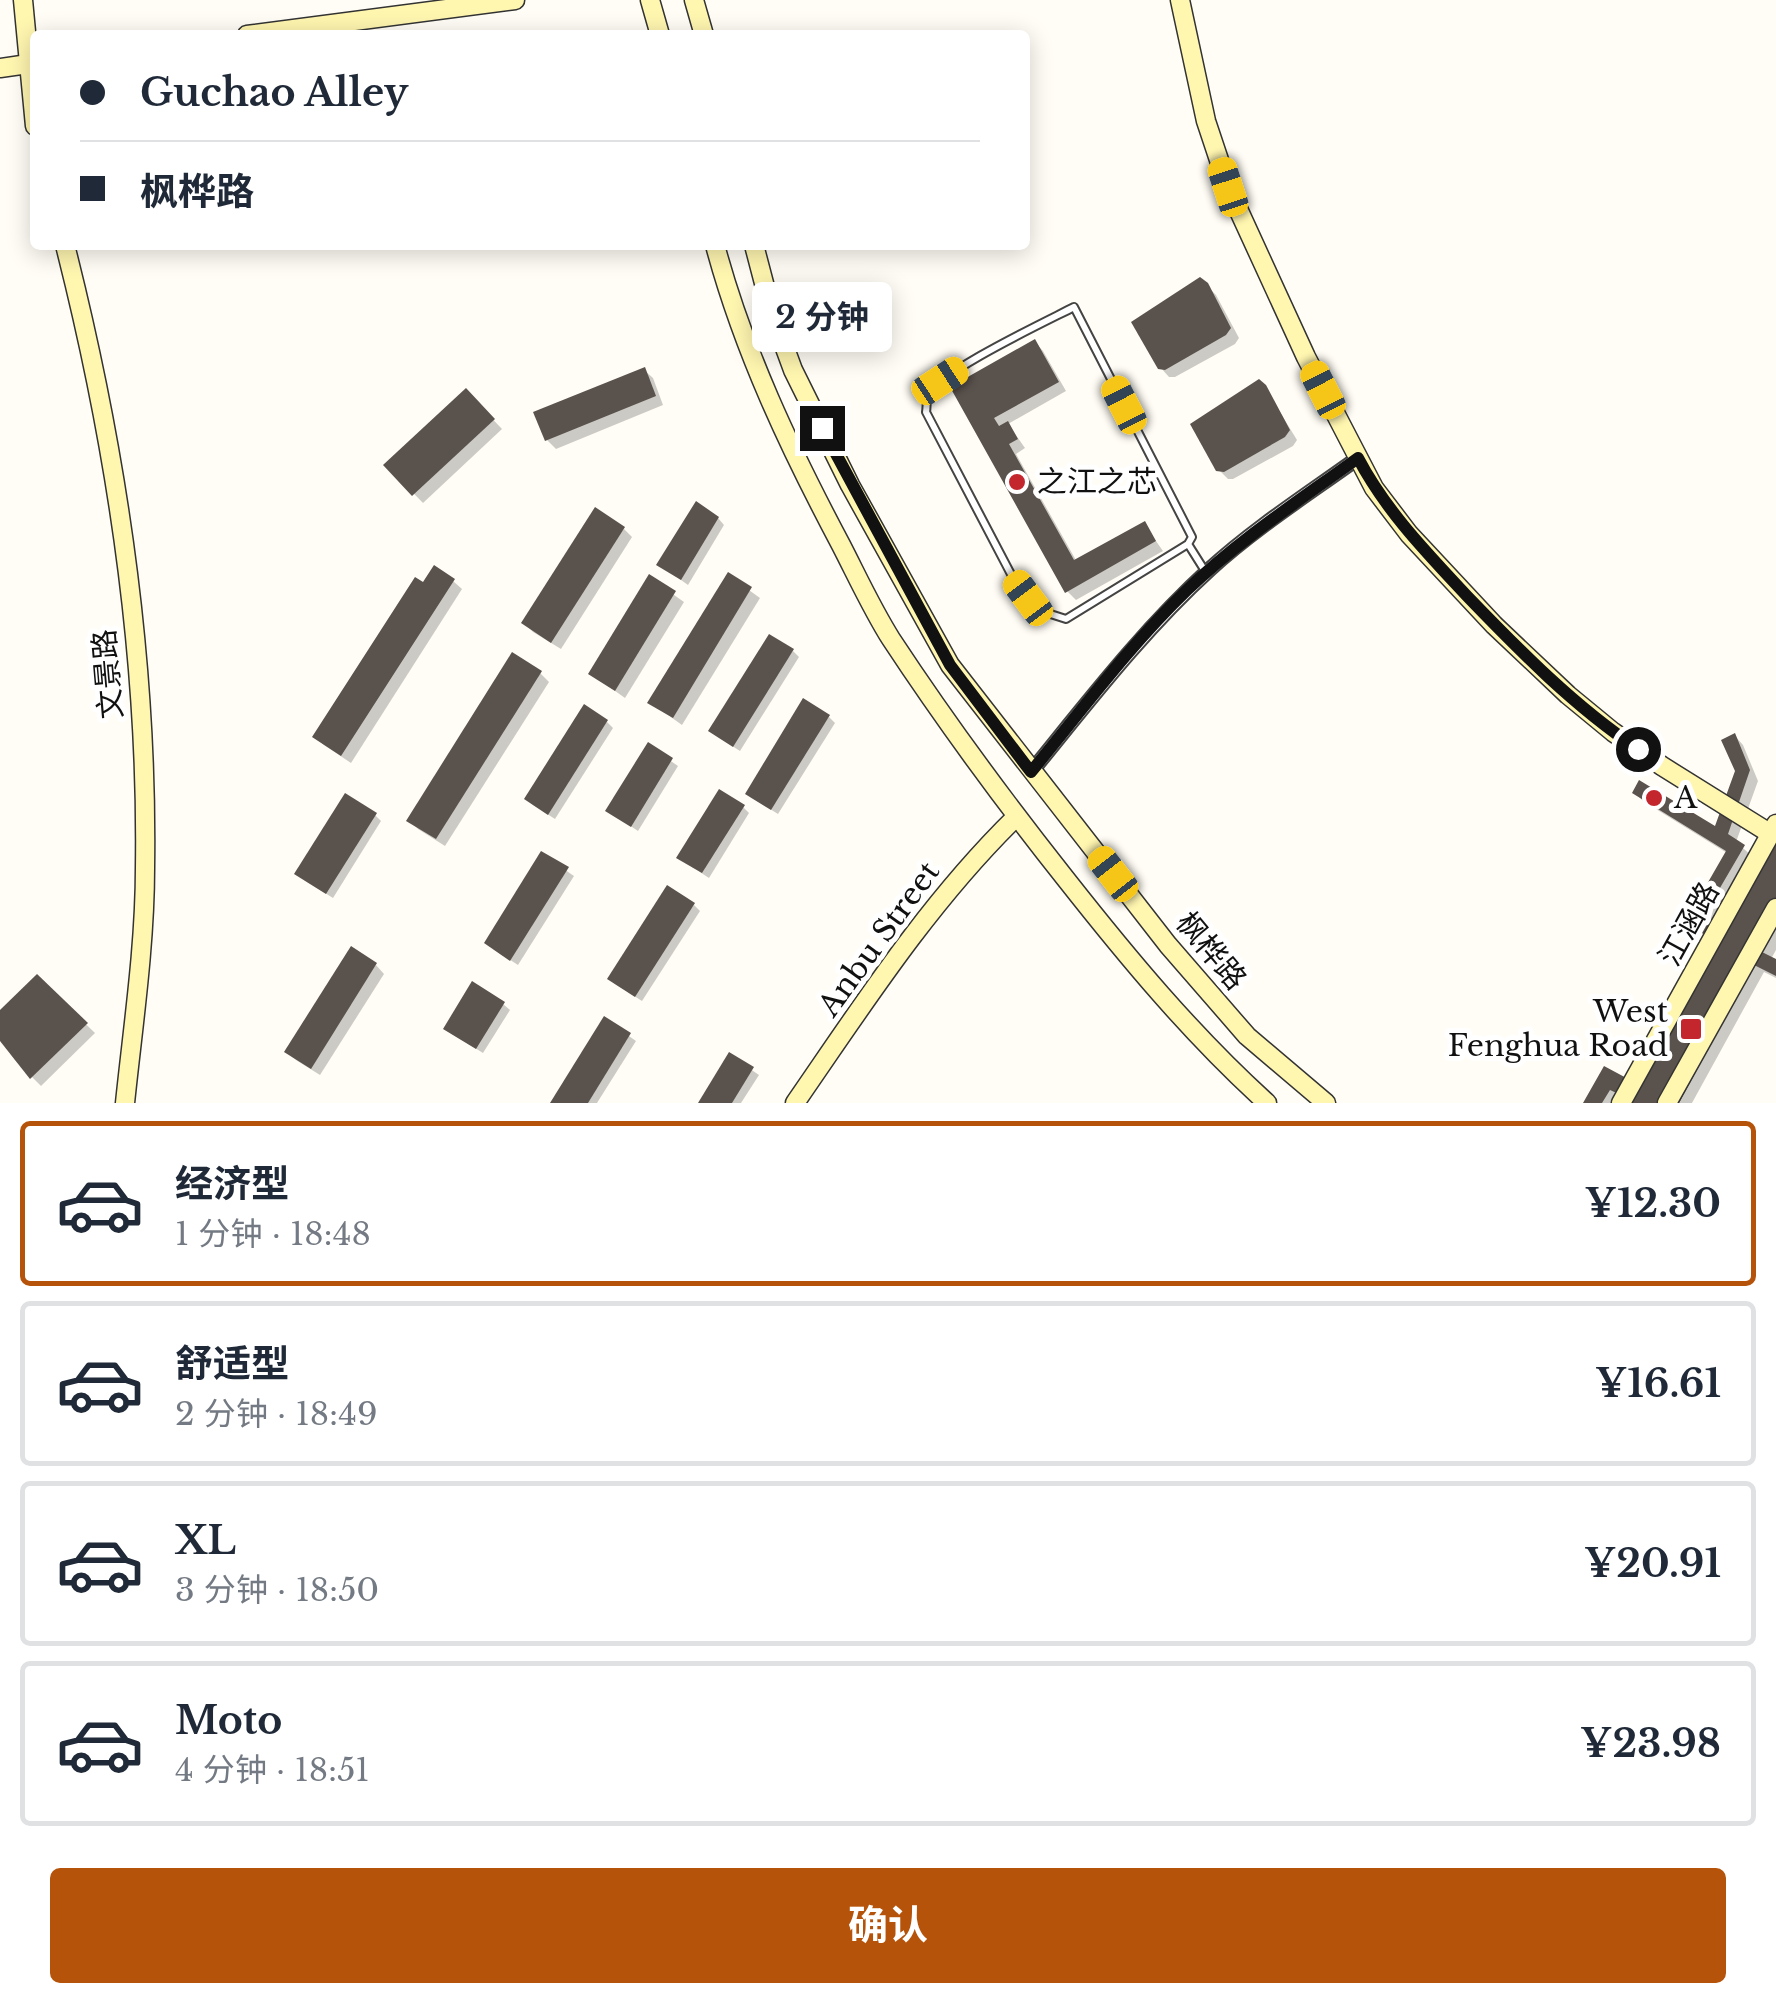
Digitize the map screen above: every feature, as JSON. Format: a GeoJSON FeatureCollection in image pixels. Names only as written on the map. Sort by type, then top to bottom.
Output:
{"type":"FeatureCollection","features":[{"type":"Feature","properties":{"kind":"street"},"geometry":{"type":"LineString","coordinates":[[23,0],[30,49]]}},
{"type":"Feature","properties":{"kind":"street"},"geometry":{"type":"LineString","coordinates":[[285,30],[515,0]]}},
{"type":"Feature","properties":{"kind":"street"},"geometry":{"type":"LineString","coordinates":[[650,0],[659,30]]}},
{"type":"Feature","properties":{"kind":"street"},"geometry":{"type":"LineString","coordinates":[[694,0],[703,30]]}},
{"type":"Feature","properties":{"kind":"street"},"geometry":{"type":"LineString","coordinates":[[1180,0],[1206,121],[1228,187],[1306,356],[1374,488],[1409,534],[1524,655],[1613,732],[1773,829]]}},
{"type":"Feature","properties":{"kind":"street"},"geometry":{"type":"LineString","coordinates":[[0,68],[30,63]]}},
{"type":"Feature","properties":{"kind":"street","name":"文景路"},"geometry":{"type":"LineString","coordinates":[[66,250],[117,494],[138,686],[146,870],[125,1103]]}},
{"type":"Feature","properties":{"kind":"street"},"geometry":{"type":"LineString","coordinates":[[717,250],[727,290],[767,393],[818,502],[888,635],[1016,817],[1144,979],[1212,1053],[1266,1103]]}},
{"type":"Feature","properties":{"kind":"street","name":"枫桦路"},"geometry":{"type":"LineString","coordinates":[[755,250],[771,310],[793,370],[850,485],[950,665],[1168,945],[1247,1036],[1326,1103]]}},
{"type":"Feature","properties":{"kind":"street"},"geometry":{"type":"LineString","coordinates":[[1031,772],[1160,617],[1206,572],[1358,458]]}},
{"type":"Feature","properties":{"kind":"street","name":"Anbu Street"},"geometry":{"type":"LineString","coordinates":[[795,1103],[923,918],[972,860],[1016,817]]}},
{"type":"Feature","properties":{"kind":"street","name":"江涵路"},"geometry":{"type":"LineString","coordinates":[[1621,1103],[1773,829]]}},
{"type":"Feature","properties":{"kind":"street"},"geometry":{"type":"LineString","coordinates":[[1667,1103],[1776,908]]}},
{"type":"Feature","properties":{"kind":"lane"},"geometry":{"type":"LineString","coordinates":[[1074,307],[1192,536],[1188,544],[1066,619],[1038,610],[1014,580],[926,412],[928,395],[940,381],[964,365],[1074,307]]}},
{"type":"Feature","properties":{"kind":"lane"},"geometry":{"type":"LineString","coordinates":[[1188,544],[1206,572]]}},
{"type":"Feature","properties":{"kind":"building"},"geometry":{"type":"Polygon","coordinates":[[[1200,277],[1208,283],[1231,328],[1226,335],[1165,370],[1158,369],[1131,322],[1200,277]]]}},
{"type":"Feature","properties":{"kind":"building","name":"之江之芯"},"geometry":{"type":"Polygon","coordinates":[[[1035,339],[1059,382],[994,418],[999,426],[1008,421],[1018,439],[1009,444],[1074,560],[1145,521],[1156,541],[1065,593],[950,387],[1035,339]]]}},
{"type":"Feature","properties":{"kind":"building"},"geometry":{"type":"Polygon","coordinates":[[[645,367],[656,396],[545,441],[533,412],[645,367]]]}},
{"type":"Feature","properties":{"kind":"building"},"geometry":{"type":"Polygon","coordinates":[[[1259,379],[1290,430],[1285,437],[1224,472],[1216,471],[1190,424],[1259,379]]]}},
{"type":"Feature","properties":{"kind":"building"},"geometry":{"type":"Polygon","coordinates":[[[466,388],[495,419],[412,496],[383,465],[466,388]]]}},
{"type":"Feature","properties":{"kind":"building"},"geometry":{"type":"Polygon","coordinates":[[[696,501],[719,517],[681,580],[656,565],[696,501]]]}},
{"type":"Feature","properties":{"kind":"building"},"geometry":{"type":"Polygon","coordinates":[[[595,507],[625,527],[551,643],[521,623],[595,507]]]}},
{"type":"Feature","properties":{"kind":"building"},"geometry":{"type":"Polygon","coordinates":[[[434,565],[455,579],[341,756],[312,737],[415,577],[423,582],[434,565]]]}},
{"type":"Feature","properties":{"kind":"building"},"geometry":{"type":"Polygon","coordinates":[[[728,572],[752,587],[673,718],[647,703],[728,572]]]}},
{"type":"Feature","properties":{"kind":"building"},"geometry":{"type":"Polygon","coordinates":[[[649,574],[676,591],[615,691],[588,674],[649,574]]]}},
{"type":"Feature","properties":{"kind":"building"},"geometry":{"type":"Polygon","coordinates":[[[769,634],[794,649],[733,747],[708,731],[769,634]]]}},
{"type":"Feature","properties":{"kind":"building"},"geometry":{"type":"Polygon","coordinates":[[[512,652],[542,671],[436,839],[406,821],[512,652]]]}},
{"type":"Feature","properties":{"kind":"building"},"geometry":{"type":"Polygon","coordinates":[[[803,698],[830,715],[771,810],[745,794],[803,698]]]}},
{"type":"Feature","properties":{"kind":"building"},"geometry":{"type":"Polygon","coordinates":[[[584,704],[608,720],[548,815],[524,799],[584,704]]]}},
{"type":"Feature","properties":{"kind":"building","name":"West Fenghua Road"},"geometry":{"type":"Polygon","coordinates":[[[1735,733],[1750,770],[1728,834],[1745,845],[1703,917],[1717,925],[1776,819],[1776,926],[1762,952],[1776,959],[1776,976],[1754,965],[1679,1103],[1619,1103],[1623,1096],[1610,1090],[1602,1103],[1583,1103],[1604,1066],[1632,1081],[1710,937],[1684,924],[1726,851],[1632,793],[1639,780],[1715,826],[1735,771],[1721,740],[1735,733]]]}},
{"type":"Feature","properties":{"kind":"building"},"geometry":{"type":"Polygon","coordinates":[[[648,742],[673,758],[631,827],[605,811],[648,742]]]}},
{"type":"Feature","properties":{"kind":"building"},"geometry":{"type":"Polygon","coordinates":[[[719,789],[745,805],[702,873],[676,858],[719,789]]]}},
{"type":"Feature","properties":{"kind":"building"},"geometry":{"type":"Polygon","coordinates":[[[345,793],[377,813],[326,894],[294,874],[345,793]]]}},
{"type":"Feature","properties":{"kind":"building"},"geometry":{"type":"Polygon","coordinates":[[[541,851],[569,867],[510,961],[484,943],[541,851]]]}},
{"type":"Feature","properties":{"kind":"building"},"geometry":{"type":"Polygon","coordinates":[[[667,885],[695,903],[635,997],[607,979],[667,885]]]}},
{"type":"Feature","properties":{"kind":"building"},"geometry":{"type":"Polygon","coordinates":[[[351,946],[377,963],[311,1069],[284,1052],[351,946]]]}},
{"type":"Feature","properties":{"kind":"building"},"geometry":{"type":"Polygon","coordinates":[[[37,974],[88,1023],[30,1079],[0,1041],[0,1010],[37,974]]]}},
{"type":"Feature","properties":{"kind":"building"},"geometry":{"type":"Polygon","coordinates":[[[472,981],[505,1002],[476,1049],[443,1029],[472,981]]]}},
{"type":"Feature","properties":{"kind":"building"},"geometry":{"type":"Polygon","coordinates":[[[604,1016],[631,1033],[588,1103],[550,1103],[604,1016]]]}},
{"type":"Feature","properties":{"kind":"building"},"geometry":{"type":"Polygon","coordinates":[[[729,1052],[754,1067],[732,1103],[698,1103],[729,1052]]]}},
{"type":"Feature","properties":{"kind":"place","name":"之江之芯"},"geometry":{"type":"Point","coordinates":[1017,482]}},
{"type":"Feature","properties":{"kind":"place","name":"A"},"geometry":{"type":"Point","coordinates":[1654,798]}},
{"type":"Feature","properties":{"kind":"place","name":"West Fenghua Road"},"geometry":{"type":"Point","coordinates":[1691,1029]}},
{"type":"Feature","properties":{"kind":"route"},"geometry":{"type":"LineString","coordinates":[[822,428],[950,665],[1031,772],[1160,617],[1186,592],[1258,530],[1358,458],[1374,488],[1409,534],[1494,624],[1568,695],[1638,749]]}}]}
